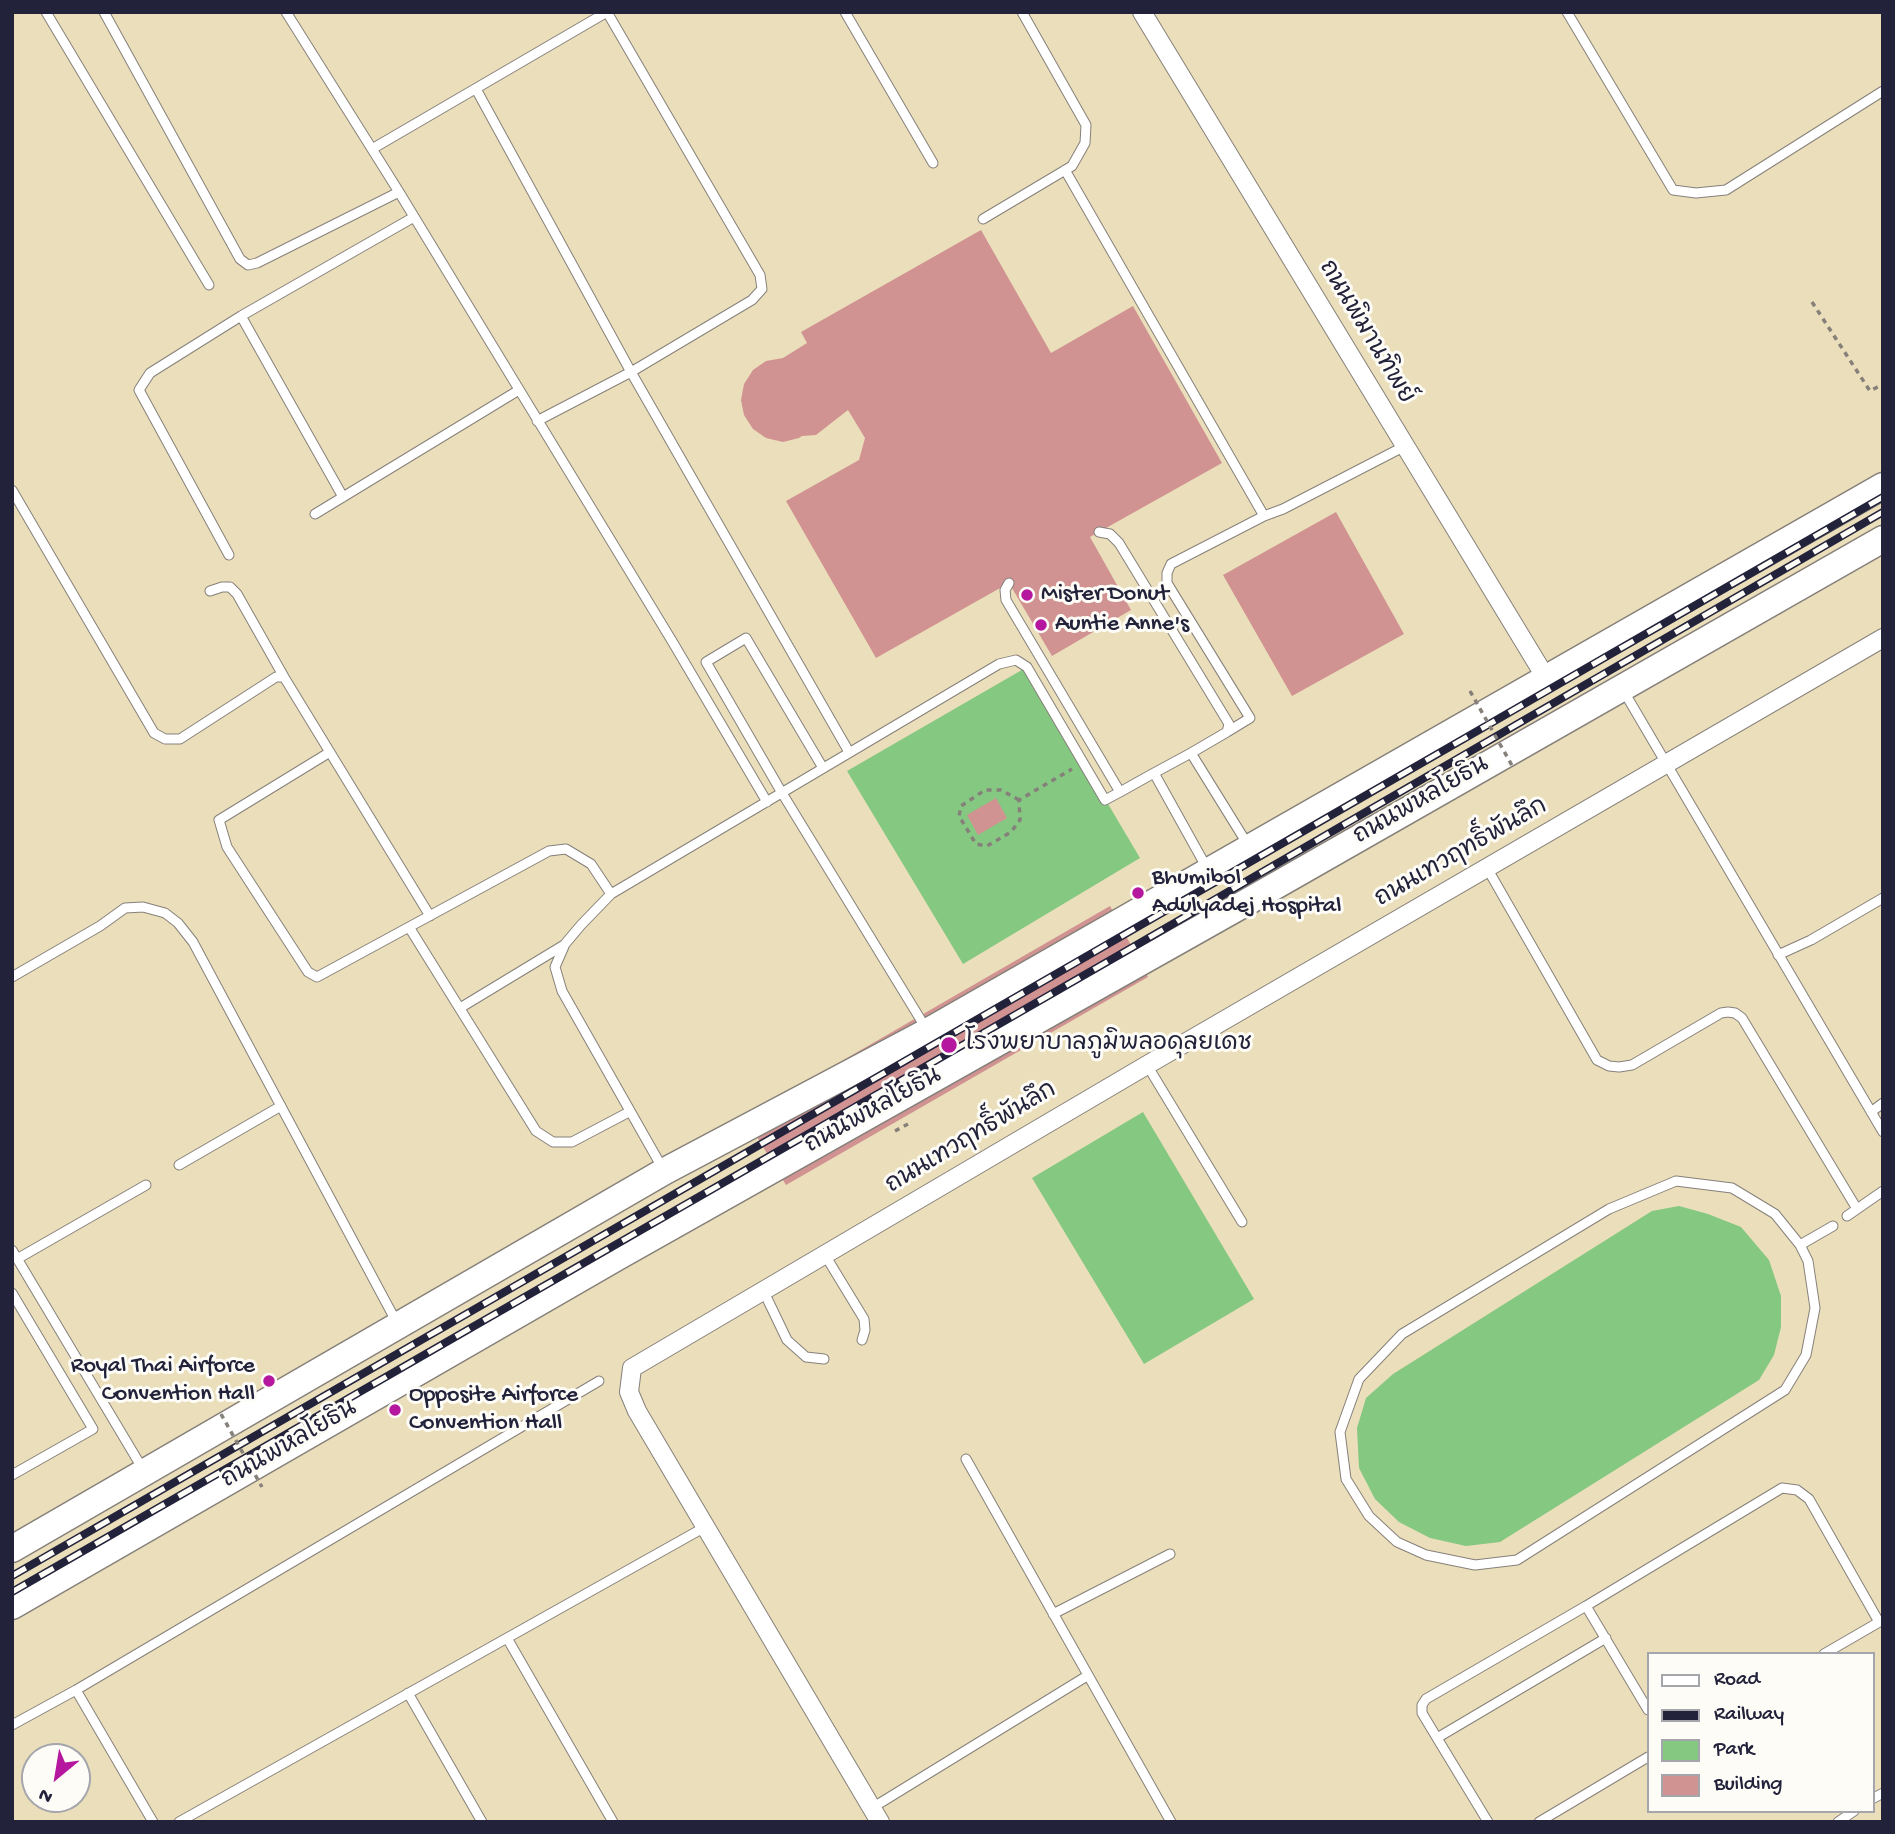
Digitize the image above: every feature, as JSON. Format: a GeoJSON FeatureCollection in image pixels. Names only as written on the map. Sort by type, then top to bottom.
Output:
{"type":"FeatureCollection","features":[{"type":"Feature","properties":{"kind":"main road","name":"ถนนพหลโยธิน"},"geometry":{"type":"LineString","coordinates":[[12,1549],[665,1171],[928,1032],[1883,486]]}},
{"type":"Feature","properties":{"kind":"main road","name":"ถนนพหลโยธิน"},"geometry":{"type":"LineString","coordinates":[[12,1606],[619,1256],[1883,539]]}},
{"type":"Feature","properties":{"kind":"main road"},"geometry":{"type":"LineString","coordinates":[[1597,649],[1621,688]]}},
{"type":"Feature","properties":{"kind":"main road"},"geometry":{"type":"LineString","coordinates":[[1209,871],[1233,910]]}},
{"type":"Feature","properties":{"kind":"street","name":"ถนนพิมานทิพย์"},"geometry":{"type":"LineString","coordinates":[[1148,14],[1546,678]]}},
{"type":"Feature","properties":{"kind":"street","name":"ถนนเทวฤทธิ์พันลึก"},"geometry":{"type":"LineString","coordinates":[[705,1527],[637,1411],[629,1392],[632,1368],[1147,1065],[1883,638]]}},
{"type":"Feature","properties":{"kind":"street"},"geometry":{"type":"LineString","coordinates":[[705,1527],[876,1815]]}},
{"type":"Feature","properties":{"kind":"lane"},"geometry":{"type":"LineString","coordinates":[[46,12],[208,285]]}},
{"type":"Feature","properties":{"kind":"lane"},"geometry":{"type":"LineString","coordinates":[[104,12],[240,259],[248,265],[257,263],[399,192]]}},
{"type":"Feature","properties":{"kind":"lane"},"geometry":{"type":"LineString","coordinates":[[286,12],[399,192],[767,802]]}},
{"type":"Feature","properties":{"kind":"lane"},"geometry":{"type":"LineString","coordinates":[[372,149],[607,12],[760,275],[762,289],[752,300],[631,372],[537,421]]}},
{"type":"Feature","properties":{"kind":"lane"},"geometry":{"type":"LineString","coordinates":[[845,12],[933,163]]}},
{"type":"Feature","properties":{"kind":"lane"},"geometry":{"type":"LineString","coordinates":[[983,219],[1072,166],[1085,143],[1086,125],[1022,12]]}},
{"type":"Feature","properties":{"kind":"lane"},"geometry":{"type":"LineString","coordinates":[[1567,12],[1673,190],[1696,193],[1726,190],[1883,91]]}},
{"type":"Feature","properties":{"kind":"lane"},"geometry":{"type":"LineString","coordinates":[[476,89],[631,372],[849,752]]}},
{"type":"Feature","properties":{"kind":"lane"},"geometry":{"type":"LineString","coordinates":[[1065,170],[1264,516]]}},
{"type":"Feature","properties":{"kind":"lane"},"geometry":{"type":"LineString","coordinates":[[229,555],[139,390],[150,373],[241,316],[414,217]]}},
{"type":"Feature","properties":{"kind":"lane"},"geometry":{"type":"LineString","coordinates":[[241,316],[343,497]]}},
{"type":"Feature","properties":{"kind":"lane"},"geometry":{"type":"LineString","coordinates":[[315,514],[519,390]]}},
{"type":"Feature","properties":{"kind":"lane"},"geometry":{"type":"LineString","coordinates":[[665,1171],[562,991],[555,968],[565,944],[611,894],[999,664],[1016,660],[1027,667],[1105,800],[1191,753],[1250,718],[1167,583],[1171,564],[1405,446]]}},
{"type":"Feature","properties":{"kind":"lane"},"geometry":{"type":"LineString","coordinates":[[12,490],[154,733],[165,740],[180,740],[276,677],[284,677]]}},
{"type":"Feature","properties":{"kind":"lane"},"geometry":{"type":"LineString","coordinates":[[1099,532],[1110,534],[1119,543],[1229,724],[1227,732]]}},
{"type":"Feature","properties":{"kind":"lane"},"geometry":{"type":"LineString","coordinates":[[1009,583],[1005,590],[1006,600],[1120,792]]}},
{"type":"Feature","properties":{"kind":"lane"},"geometry":{"type":"LineString","coordinates":[[210,591],[230,587],[237,593],[284,677],[430,916]]}},
{"type":"Feature","properties":{"kind":"lane"},"geometry":{"type":"LineString","coordinates":[[823,768],[746,638],[706,662],[782,793],[928,1032]]}},
{"type":"Feature","properties":{"kind":"lane"},"geometry":{"type":"LineString","coordinates":[[1621,688],[1883,1132]]}},
{"type":"Feature","properties":{"kind":"lane"},"geometry":{"type":"LineString","coordinates":[[330,752],[219,820],[227,847],[308,972],[317,977],[549,851],[566,849],[590,864],[611,894]]}},
{"type":"Feature","properties":{"kind":"lane"},"geometry":{"type":"LineString","coordinates":[[1191,753],[1249,848]]}},
{"type":"Feature","properties":{"kind":"lane"},"geometry":{"type":"LineString","coordinates":[[1154,773],[1209,871]]}},
{"type":"Feature","properties":{"kind":"lane"},"geometry":{"type":"LineString","coordinates":[[1487,868],[1597,1060],[1609,1066],[1632,1065],[1721,1013],[1735,1013],[1742,1018],[1857,1209]]}},
{"type":"Feature","properties":{"kind":"lane"},"geometry":{"type":"LineString","coordinates":[[1778,955],[1811,940],[1883,898]]}},
{"type":"Feature","properties":{"kind":"lane"},"geometry":{"type":"LineString","coordinates":[[12,977],[100,926],[125,908],[143,907],[165,913],[178,923],[192,942],[398,1324]]}},
{"type":"Feature","properties":{"kind":"lane"},"geometry":{"type":"LineString","coordinates":[[409,927],[536,1130],[553,1142],[572,1142],[629,1112]]}},
{"type":"Feature","properties":{"kind":"lane"},"geometry":{"type":"LineString","coordinates":[[460,1008],[565,944]]}},
{"type":"Feature","properties":{"kind":"lane"},"geometry":{"type":"LineString","coordinates":[[1147,1065],[1242,1222]]}},
{"type":"Feature","properties":{"kind":"lane"},"geometry":{"type":"LineString","coordinates":[[1871,1112],[1883,1103]]}},
{"type":"Feature","properties":{"kind":"lane"},"geometry":{"type":"LineString","coordinates":[[179,1165],[281,1106]]}},
{"type":"Feature","properties":{"kind":"lane"},"geometry":{"type":"LineString","coordinates":[[1676,1181],[1732,1188],[1775,1214],[1800,1245],[1808,1261],[1815,1308],[1806,1355],[1785,1390],[1517,1560],[1475,1565],[1426,1555],[1397,1542],[1369,1516],[1346,1479],[1340,1432],[1359,1379],[1402,1334],[1609,1209],[1676,1181]]}},
{"type":"Feature","properties":{"kind":"lane"},"geometry":{"type":"LineString","coordinates":[[145,1472],[15,1254],[146,1185]]}},
{"type":"Feature","properties":{"kind":"lane"},"geometry":{"type":"LineString","coordinates":[[1847,1216],[1883,1191]]}},
{"type":"Feature","properties":{"kind":"lane"},"geometry":{"type":"LineString","coordinates":[[1800,1245],[1832,1226]]}},
{"type":"Feature","properties":{"kind":"lane"},"geometry":{"type":"LineString","coordinates":[[825,1255],[864,1319],[862,1340]]}},
{"type":"Feature","properties":{"kind":"lane"},"geometry":{"type":"LineString","coordinates":[[763,1290],[787,1340],[806,1357],[824,1359]]}},
{"type":"Feature","properties":{"kind":"lane"},"geometry":{"type":"LineString","coordinates":[[12,1293],[93,1429],[12,1475]]}},
{"type":"Feature","properties":{"kind":"lane"},"geometry":{"type":"LineString","coordinates":[[12,1725],[76,1690],[599,1381]]}},
{"type":"Feature","properties":{"kind":"lane"},"geometry":{"type":"LineString","coordinates":[[966,1458],[1171,1822]]}},
{"type":"Feature","properties":{"kind":"lane"},"geometry":{"type":"LineString","coordinates":[[1488,1822],[1422,1713],[1422,1705],[1426,1699],[1782,1488],[1797,1490],[1809,1499],[1881,1621],[1827,1652]]}},
{"type":"Feature","properties":{"kind":"lane"},"geometry":{"type":"LineString","coordinates":[[179,1822],[705,1527]]}},
{"type":"Feature","properties":{"kind":"lane"},"geometry":{"type":"LineString","coordinates":[[1052,1614],[1170,1554]]}},
{"type":"Feature","properties":{"kind":"lane"},"geometry":{"type":"LineString","coordinates":[[1586,1606],[1646,1707]]}},
{"type":"Feature","properties":{"kind":"lane"},"geometry":{"type":"LineString","coordinates":[[507,1638],[613,1822]]}},
{"type":"Feature","properties":{"kind":"lane"},"geometry":{"type":"LineString","coordinates":[[1437,1738],[1606,1638]]}},
{"type":"Feature","properties":{"kind":"lane"},"geometry":{"type":"LineString","coordinates":[[876,1815],[1087,1676]]}},
{"type":"Feature","properties":{"kind":"lane"},"geometry":{"type":"LineString","coordinates":[[76,1690],[153,1822]]}},
{"type":"Feature","properties":{"kind":"lane"},"geometry":{"type":"LineString","coordinates":[[408,1693],[482,1822]]}},
{"type":"Feature","properties":{"kind":"lane"},"geometry":{"type":"LineString","coordinates":[[1539,1822],[1646,1757]]}},
{"type":"Feature","properties":{"kind":"path"},"geometry":{"type":"LineString","coordinates":[[1812,302],[1870,391],[1883,384]]}},
{"type":"Feature","properties":{"kind":"path"},"geometry":{"type":"LineString","coordinates":[[1470,691],[1514,769]]}},
{"type":"Feature","properties":{"kind":"path"},"geometry":{"type":"LineString","coordinates":[[1019,800],[1083,762]]}},
{"type":"Feature","properties":{"kind":"path"},"geometry":{"type":"LineString","coordinates":[[985,790],[1001,790],[1019,800],[1020,820],[1011,832],[986,846],[976,844],[960,816],[961,806],[985,790]]}},
{"type":"Feature","properties":{"kind":"path"},"geometry":{"type":"LineString","coordinates":[[895,1132],[908,1124]]}},
{"type":"Feature","properties":{"kind":"path"},"geometry":{"type":"LineString","coordinates":[[221,1414],[262,1487]]}},
{"type":"Feature","properties":{"kind":"green space"},"geometry":{"type":"Polygon","coordinates":[[[1027,667],[1140,858],[963,964],[847,771],[1027,667]]]}},
{"type":"Feature","properties":{"kind":"green space"},"geometry":{"type":"Polygon","coordinates":[[[1143,1112],[1254,1299],[1144,1364],[1032,1178],[1143,1112]]]}},
{"type":"Feature","properties":{"kind":"green space"},"geometry":{"type":"Polygon","coordinates":[[[1679,1206],[1741,1227],[1769,1260],[1781,1296],[1781,1327],[1774,1355],[1759,1380],[1500,1542],[1466,1546],[1430,1538],[1399,1522],[1375,1499],[1359,1468],[1357,1428],[1366,1398],[1393,1374],[1652,1211],[1679,1206]]]}},
{"type":"Feature","properties":{"kind":"building"},"geometry":{"type":"Polygon","coordinates":[[[981,230],[1051,353],[1133,306],[1222,463],[1090,537],[1131,610],[1052,656],[1009,583],[876,658],[786,501],[859,460],[865,438],[848,410],[816,435],[783,442],[766,438],[753,429],[744,415],[741,400],[744,384],[753,370],[766,361],[783,358],[807,343],[801,332],[981,230]]]}},
{"type":"Feature","properties":{"kind":"building"},"geometry":{"type":"Polygon","coordinates":[[[1336,512],[1404,634],[1292,696],[1223,575],[1336,512]]]}},
{"type":"Feature","properties":{"kind":"building"},"geometry":{"type":"Polygon","coordinates":[[[996,798],[1007,818],[978,835],[967,815],[996,798]]]}},
{"type":"Feature","properties":{"kind":"building"},"geometry":{"type":"Polygon","coordinates":[[[1110,906],[1148,977],[786,1185],[745,1117],[1110,906]]]}},
{"type":"Feature","properties":{"kind":"railway"},"geometry":{"type":"LineString","coordinates":[[12,1576],[1883,497]]}},
{"type":"Feature","properties":{"kind":"railway"},"geometry":{"type":"LineString","coordinates":[[12,1592],[1883,512]]}},
{"type":"Feature","properties":{"kind":"place","name":"Mister Donut"},"geometry":{"type":"Point","coordinates":[1027,595]}},
{"type":"Feature","properties":{"kind":"place","name":"Auntie Anne's"},"geometry":{"type":"Point","coordinates":[1041,625]}},
{"type":"Feature","properties":{"kind":"place","name":"Bhumibol Adulyadej Hospital"},"geometry":{"type":"Point","coordinates":[1138,893]}},
{"type":"Feature","properties":{"kind":"place","name":"โรงพยาบาลภูมิพลอดุลยเดช"},"geometry":{"type":"Point","coordinates":[949,1045]}},
{"type":"Feature","properties":{"kind":"place","name":"Royal Thai Airforce Convention Hall"},"geometry":{"type":"Point","coordinates":[269,1381]}},
{"type":"Feature","properties":{"kind":"place","name":"Opposite Airforce Convention Hall"},"geometry":{"type":"Point","coordinates":[395,1410]}}]}
